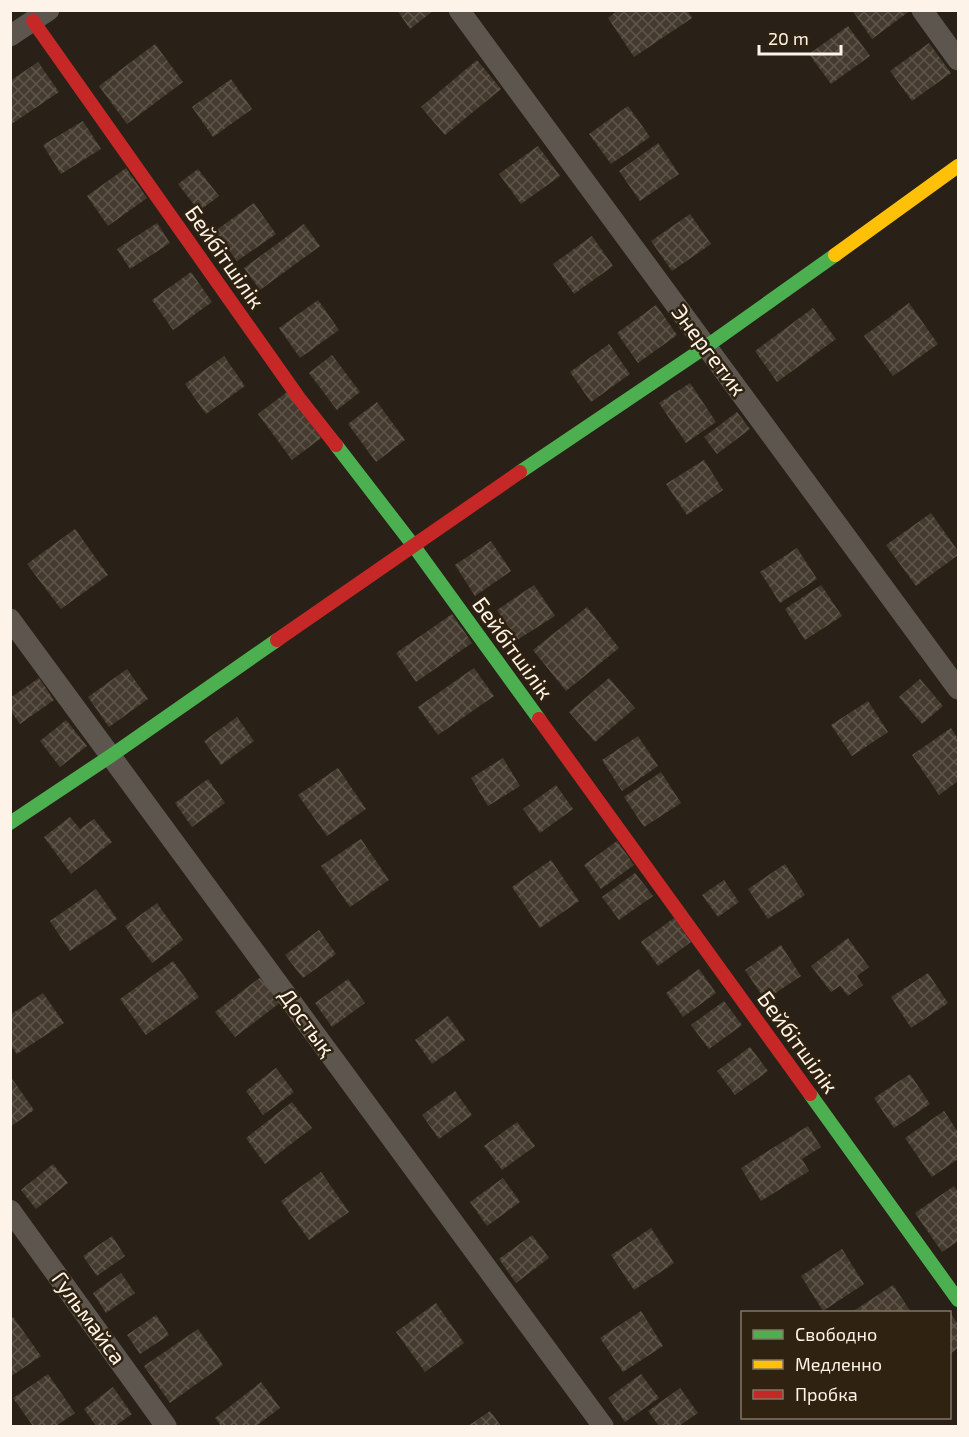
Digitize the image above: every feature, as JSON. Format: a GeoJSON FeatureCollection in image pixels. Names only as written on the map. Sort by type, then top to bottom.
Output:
{"type":"FeatureCollection","features":[{"type":"Feature","properties":{"kind":"street","name":"Энергетик"},"geometry":{"type":"LineString","coordinates":[[459,10],[958,689]]}},
{"type":"Feature","properties":{"kind":"street"},"geometry":{"type":"LineString","coordinates":[[922,10],[958,60]]}},
{"type":"Feature","properties":{"kind":"street"},"geometry":{"type":"LineString","coordinates":[[10,36],[41,16]]}},
{"type":"Feature","properties":{"kind":"street","name":"Бейбітшілік"},"geometry":{"type":"LineString","coordinates":[[41,16],[299,398],[413,545],[958,1300]]}},
{"type":"Feature","properties":{"kind":"street"},"geometry":{"type":"LineString","coordinates":[[10,823],[112,755],[413,545],[707,346],[958,166]]}},
{"type":"Feature","properties":{"kind":"street","name":"Достық"},"geometry":{"type":"LineString","coordinates":[[10,619],[603,1426]]}},
{"type":"Feature","properties":{"kind":"street","name":"Гульмайса"},"geometry":{"type":"LineString","coordinates":[[10,1210],[166,1426]]}},
{"type":"Feature","properties":{"kind":"building"},"geometry":{"type":"Polygon","coordinates":[[[397,10],[434,10],[410,29],[397,10]]]}},
{"type":"Feature","properties":{"kind":"building"},"geometry":{"type":"Polygon","coordinates":[[[618,10],[687,10],[692,18],[634,57],[608,18],[618,10]]]}},
{"type":"Feature","properties":{"kind":"building"},"geometry":{"type":"Polygon","coordinates":[[[852,10],[911,10],[872,39],[852,10]]]}},
{"type":"Feature","properties":{"kind":"building"},"geometry":{"type":"Polygon","coordinates":[[[848,26],[870,56],[831,84],[809,54],[848,26]]]}},
{"type":"Feature","properties":{"kind":"building"},"geometry":{"type":"Polygon","coordinates":[[[929,43],[951,73],[912,101],[890,71],[929,43]]]}},
{"type":"Feature","properties":{"kind":"building"},"geometry":{"type":"Polygon","coordinates":[[[155,44],[183,82],[127,124],[99,86],[155,44]]]}},
{"type":"Feature","properties":{"kind":"building"},"geometry":{"type":"Polygon","coordinates":[[[477,60],[501,89],[445,135],[421,107],[477,60]]]}},
{"type":"Feature","properties":{"kind":"building"},"geometry":{"type":"Polygon","coordinates":[[[38,62],[59,92],[10,125],[10,81],[38,62]]]}},
{"type":"Feature","properties":{"kind":"building"},"geometry":{"type":"Polygon","coordinates":[[[231,79],[252,109],[213,137],[192,107],[231,79]]]}},
{"type":"Feature","properties":{"kind":"building"},"geometry":{"type":"Polygon","coordinates":[[[628,106],[650,137],[611,164],[589,134],[628,106]]]}},
{"type":"Feature","properties":{"kind":"building"},"geometry":{"type":"Polygon","coordinates":[[[83,121],[101,149],[61,174],[43,145],[83,121]]]}},
{"type":"Feature","properties":{"kind":"building"},"geometry":{"type":"Polygon","coordinates":[[[658,143],[679,174],[640,201],[619,171],[658,143]]]}},
{"type":"Feature","properties":{"kind":"building"},"geometry":{"type":"Polygon","coordinates":[[[538,146],[560,176],[521,204],[499,174],[538,146]]]}},
{"type":"Feature","properties":{"kind":"building"},"geometry":{"type":"Polygon","coordinates":[[[126,168],[147,198],[108,226],[87,196],[126,168]]]}},
{"type":"Feature","properties":{"kind":"building"},"geometry":{"type":"Polygon","coordinates":[[[198,169],[219,196],[199,211],[178,184],[198,169]]]}},
{"type":"Feature","properties":{"kind":"building"},"geometry":{"type":"Polygon","coordinates":[[[254,203],[276,234],[237,261],[215,231],[254,203]]]}},
{"type":"Feature","properties":{"kind":"building"},"geometry":{"type":"Polygon","coordinates":[[[690,214],[711,244],[672,271],[651,241],[690,214]]]}},
{"type":"Feature","properties":{"kind":"building"},"geometry":{"type":"Polygon","coordinates":[[[157,223],[170,243],[130,269],[117,249],[157,223]]]}},
{"type":"Feature","properties":{"kind":"building"},"geometry":{"type":"Polygon","coordinates":[[[304,224],[320,246],[260,290],[244,268],[304,224]]]}},
{"type":"Feature","properties":{"kind":"building"},"geometry":{"type":"Polygon","coordinates":[[[592,236],[613,266],[574,294],[553,264],[592,236]]]}},
{"type":"Feature","properties":{"kind":"building"},"geometry":{"type":"Polygon","coordinates":[[[191,272],[212,302],[173,330],[152,300],[191,272]]]}},
{"type":"Feature","properties":{"kind":"building"},"geometry":{"type":"Polygon","coordinates":[[[318,300],[339,330],[300,358],[279,328],[318,300]]]}},
{"type":"Feature","properties":{"kind":"building"},"geometry":{"type":"Polygon","coordinates":[[[909,303],[938,344],[893,376],[864,336],[909,303]]]}},
{"type":"Feature","properties":{"kind":"building"},"geometry":{"type":"Polygon","coordinates":[[[656,305],[677,335],[638,363],[617,333],[656,305]]]}},
{"type":"Feature","properties":{"kind":"building"},"geometry":{"type":"Polygon","coordinates":[[[813,308],[836,339],[777,382],[755,351],[813,308]]]}},
{"type":"Feature","properties":{"kind":"building"},"geometry":{"type":"Polygon","coordinates":[[[609,344],[630,374],[591,402],[570,372],[609,344]]]}},
{"type":"Feature","properties":{"kind":"building"},"geometry":{"type":"Polygon","coordinates":[[[332,355],[360,392],[337,410],[309,373],[332,355]]]}},
{"type":"Feature","properties":{"kind":"building"},"geometry":{"type":"Polygon","coordinates":[[[224,356],[245,386],[206,414],[185,384],[224,356]]]}},
{"type":"Feature","properties":{"kind":"building"},"geometry":{"type":"Polygon","coordinates":[[[690,383],[716,422],[686,443],[659,403],[690,383]]]}},
{"type":"Feature","properties":{"kind":"building"},"geometry":{"type":"Polygon","coordinates":[[[287,392],[321,438],[292,460],[258,414],[287,392]]]}},
{"type":"Feature","properties":{"kind":"building"},"geometry":{"type":"Polygon","coordinates":[[[377,402],[405,440],[376,462],[348,424],[377,402]]]}},
{"type":"Feature","properties":{"kind":"building"},"geometry":{"type":"Polygon","coordinates":[[[737,412],[750,429],[717,454],[704,437],[737,412]]]}},
{"type":"Feature","properties":{"kind":"building"},"geometry":{"type":"Polygon","coordinates":[[[704,460],[723,490],[687,515],[666,484],[704,460]]]}},
{"type":"Feature","properties":{"kind":"building"},"geometry":{"type":"Polygon","coordinates":[[[931,513],[958,551],[958,555],[916,586],[886,545],[931,513]]]}},
{"type":"Feature","properties":{"kind":"building"},"geometry":{"type":"Polygon","coordinates":[[[75,529],[108,575],[61,609],[27,564],[75,529]]]}},
{"type":"Feature","properties":{"kind":"building"},"geometry":{"type":"Polygon","coordinates":[[[491,541],[511,571],[475,596],[455,565],[491,541]]]}},
{"type":"Feature","properties":{"kind":"building"},"geometry":{"type":"Polygon","coordinates":[[[797,548],[817,579],[780,603],[760,572],[797,548]]]}},
{"type":"Feature","properties":{"kind":"building"},"geometry":{"type":"Polygon","coordinates":[[[534,585],[555,616],[517,640],[497,610],[534,585]]]}},
{"type":"Feature","properties":{"kind":"building"},"geometry":{"type":"Polygon","coordinates":[[[821,585],[842,616],[805,640],[785,609],[821,585]]]}},
{"type":"Feature","properties":{"kind":"building"},"geometry":{"type":"Polygon","coordinates":[[[587,607],[619,648],[566,691],[533,650],[587,607]]]}},
{"type":"Feature","properties":{"kind":"building"},"geometry":{"type":"Polygon","coordinates":[[[452,614],[472,643],[416,682],[396,653],[452,614]]]}},
{"type":"Feature","properties":{"kind":"building"},"geometry":{"type":"Polygon","coordinates":[[[474,668],[494,696],[438,735],[418,707],[474,668]]]}},
{"type":"Feature","properties":{"kind":"building"},"geometry":{"type":"Polygon","coordinates":[[[127,669],[148,699],[109,727],[88,697],[127,669]]]}},
{"type":"Feature","properties":{"kind":"building"},"geometry":{"type":"Polygon","coordinates":[[[39,678],[54,700],[20,724],[10,710],[10,698],[39,678]]]}},
{"type":"Feature","properties":{"kind":"building"},"geometry":{"type":"Polygon","coordinates":[[[609,678],[635,708],[595,742],[569,712],[609,678]]]}},
{"type":"Feature","properties":{"kind":"building"},"geometry":{"type":"Polygon","coordinates":[[[920,679],[943,706],[922,724],[899,697],[920,679]]]}},
{"type":"Feature","properties":{"kind":"building"},"geometry":{"type":"Polygon","coordinates":[[[868,701],[888,732],[852,756],[831,725],[868,701]]]}},
{"type":"Feature","properties":{"kind":"building"},"geometry":{"type":"Polygon","coordinates":[[[237,717],[254,741],[221,765],[204,741],[237,717]]]}},
{"type":"Feature","properties":{"kind":"building"},"geometry":{"type":"Polygon","coordinates":[[[66,720],[87,746],[60,767],[40,741],[66,720]]]}},
{"type":"Feature","properties":{"kind":"building"},"geometry":{"type":"Polygon","coordinates":[[[951,728],[958,739],[958,781],[939,795],[912,755],[951,728]]]}},
{"type":"Feature","properties":{"kind":"building"},"geometry":{"type":"Polygon","coordinates":[[[638,736],[658,766],[622,791],[602,760],[638,736]]]}},
{"type":"Feature","properties":{"kind":"building"},"geometry":{"type":"Polygon","coordinates":[[[503,758],[520,786],[488,806],[471,778],[503,758]]]}},
{"type":"Feature","properties":{"kind":"building"},"geometry":{"type":"Polygon","coordinates":[[[338,768],[366,809],[327,836],[298,795],[338,768]]]}},
{"type":"Feature","properties":{"kind":"building"},"geometry":{"type":"Polygon","coordinates":[[[661,772],[681,803],[644,827],[624,797],[661,772]]]}},
{"type":"Feature","properties":{"kind":"building"},"geometry":{"type":"Polygon","coordinates":[[[208,779],[225,803],[192,827],[175,803],[208,779]]]}},
{"type":"Feature","properties":{"kind":"building"},"geometry":{"type":"Polygon","coordinates":[[[556,785],[573,809],[540,833],[523,809],[556,785]]]}},
{"type":"Feature","properties":{"kind":"building"},"geometry":{"type":"Polygon","coordinates":[[[70,817],[80,829],[94,819],[112,842],[71,874],[44,837],[70,817]]]}},
{"type":"Feature","properties":{"kind":"building"},"geometry":{"type":"Polygon","coordinates":[[[361,839],[389,880],[350,907],[321,866],[361,839]]]}},
{"type":"Feature","properties":{"kind":"building"},"geometry":{"type":"Polygon","coordinates":[[[617,841],[634,865],[601,889],[584,865],[617,841]]]}},
{"type":"Feature","properties":{"kind":"building"},"geometry":{"type":"Polygon","coordinates":[[[551,860],[579,901],[540,928],[512,887],[551,860]]]}},
{"type":"Feature","properties":{"kind":"building"},"geometry":{"type":"Polygon","coordinates":[[[785,864],[805,895],[768,919],[748,889],[785,864]]]}},
{"type":"Feature","properties":{"kind":"building"},"geometry":{"type":"Polygon","coordinates":[[[635,873],[653,896],[619,920],[602,897],[635,873]]]}},
{"type":"Feature","properties":{"kind":"building"},"geometry":{"type":"Polygon","coordinates":[[[724,880],[739,902],[718,917],[702,895],[724,880]]]}},
{"type":"Feature","properties":{"kind":"building"},"geometry":{"type":"Polygon","coordinates":[[[96,889],[117,919],[70,951],[50,921],[96,889]]]}},
{"type":"Feature","properties":{"kind":"building"},"geometry":{"type":"Polygon","coordinates":[[[157,903],[183,940],[152,963],[125,926],[157,903]]]}},
{"type":"Feature","properties":{"kind":"building"},"geometry":{"type":"Polygon","coordinates":[[[674,918],[691,942],[658,966],[641,942],[674,918]]]}},
{"type":"Feature","properties":{"kind":"building"},"geometry":{"type":"Polygon","coordinates":[[[319,930],[336,954],[303,978],[285,955],[319,930]]]}},
{"type":"Feature","properties":{"kind":"building"},"geometry":{"type":"Polygon","coordinates":[[[848,938],[869,967],[857,976],[863,985],[848,996],[840,986],[831,992],[811,966],[848,938]]]}},
{"type":"Feature","properties":{"kind":"building"},"geometry":{"type":"Polygon","coordinates":[[[781,945],[801,976],[765,1000],[745,970],[781,945]]]}},
{"type":"Feature","properties":{"kind":"building"},"geometry":{"type":"Polygon","coordinates":[[[173,961],[199,997],[146,1035],[120,999],[173,961]]]}},
{"type":"Feature","properties":{"kind":"building"},"geometry":{"type":"Polygon","coordinates":[[[699,969],[716,993],[683,1017],[666,993],[699,969]]]}},
{"type":"Feature","properties":{"kind":"building"},"geometry":{"type":"Polygon","coordinates":[[[928,973],[948,1003],[911,1028],[891,997],[928,973]]]}},
{"type":"Feature","properties":{"kind":"building"},"geometry":{"type":"Polygon","coordinates":[[[262,976],[281,1002],[235,1037],[215,1012],[262,976]]]}},
{"type":"Feature","properties":{"kind":"building"},"geometry":{"type":"Polygon","coordinates":[[[348,979],[365,1003],[332,1027],[315,1003],[348,979]]]}},
{"type":"Feature","properties":{"kind":"building"},"geometry":{"type":"Polygon","coordinates":[[[43,993],[64,1023],[17,1054],[10,1045],[10,1015],[43,993]]]}},
{"type":"Feature","properties":{"kind":"building"},"geometry":{"type":"Polygon","coordinates":[[[724,1001],[742,1025],[709,1049],[691,1025],[724,1001]]]}},
{"type":"Feature","properties":{"kind":"building"},"geometry":{"type":"Polygon","coordinates":[[[448,1016],[465,1040],[432,1064],[415,1040],[448,1016]]]}},
{"type":"Feature","properties":{"kind":"building"},"geometry":{"type":"Polygon","coordinates":[[[750,1047],[768,1071],[735,1095],[717,1071],[750,1047]]]}},
{"type":"Feature","properties":{"kind":"building"},"geometry":{"type":"Polygon","coordinates":[[[276,1068],[294,1092],[263,1115],[246,1091],[276,1068]]]}},
{"type":"Feature","properties":{"kind":"building"},"geometry":{"type":"Polygon","coordinates":[[[910,1074],[930,1104],[894,1128],[874,1098],[910,1074]]]}},
{"type":"Feature","properties":{"kind":"building"},"geometry":{"type":"Polygon","coordinates":[[[10,1076],[34,1110],[10,1127],[10,1076]]]}},
{"type":"Feature","properties":{"kind":"building"},"geometry":{"type":"Polygon","coordinates":[[[455,1091],[472,1115],[439,1139],[422,1115],[455,1091]]]}},
{"type":"Feature","properties":{"kind":"building"},"geometry":{"type":"Polygon","coordinates":[[[292,1102],[312,1128],[265,1164],[246,1138],[292,1102]]]}},
{"type":"Feature","properties":{"kind":"building"},"geometry":{"type":"Polygon","coordinates":[[[944,1111],[958,1132],[958,1159],[932,1177],[905,1138],[944,1111]]]}},
{"type":"Feature","properties":{"kind":"building"},"geometry":{"type":"Polygon","coordinates":[[[517,1122],[535,1146],[502,1170],[484,1146],[517,1122]]]}},
{"type":"Feature","properties":{"kind":"building"},"geometry":{"type":"Polygon","coordinates":[[[808,1126],[821,1147],[802,1159],[809,1171],[761,1201],[741,1168],[808,1126]]]}},
{"type":"Feature","properties":{"kind":"building"},"geometry":{"type":"Polygon","coordinates":[[[53,1164],[68,1183],[36,1209],[21,1190],[53,1164]]]}},
{"type":"Feature","properties":{"kind":"building"},"geometry":{"type":"Polygon","coordinates":[[[321,1172],[349,1212],[309,1240],[281,1201],[321,1172]]]}},
{"type":"Feature","properties":{"kind":"building"},"geometry":{"type":"Polygon","coordinates":[[[503,1178],[520,1202],[487,1226],[470,1202],[503,1178]]]}},
{"type":"Feature","properties":{"kind":"building"},"geometry":{"type":"Polygon","coordinates":[[[954,1186],[958,1192],[958,1241],[942,1252],[915,1213],[954,1186]]]}},
{"type":"Feature","properties":{"kind":"building"},"geometry":{"type":"Polygon","coordinates":[[[651,1228],[674,1263],[634,1290],[611,1255],[651,1228]]]}},
{"type":"Feature","properties":{"kind":"building"},"geometry":{"type":"Polygon","coordinates":[[[532,1235],[549,1258],[516,1283],[499,1259],[532,1235]]]}},
{"type":"Feature","properties":{"kind":"building"},"geometry":{"type":"Polygon","coordinates":[[[112,1236],[125,1256],[97,1276],[83,1256],[112,1236]]]}},
{"type":"Feature","properties":{"kind":"building"},"geometry":{"type":"Polygon","coordinates":[[[842,1249],[864,1284],[823,1311],[801,1276],[842,1249]]]}},
{"type":"Feature","properties":{"kind":"building"},"geometry":{"type":"Polygon","coordinates":[[[121,1273],[135,1293],[106,1313],[93,1293],[121,1273]]]}},
{"type":"Feature","properties":{"kind":"building"},"geometry":{"type":"Polygon","coordinates":[[[893,1285],[910,1311],[854,1311],[893,1285]]]}},
{"type":"Feature","properties":{"kind":"building"},"geometry":{"type":"Polygon","coordinates":[[[436,1303],[464,1343],[425,1372],[396,1332],[436,1303]]]}},
{"type":"Feature","properties":{"kind":"building"},"geometry":{"type":"Polygon","coordinates":[[[641,1311],[663,1346],[623,1372],[600,1338],[641,1311]]]}},
{"type":"Feature","properties":{"kind":"building"},"geometry":{"type":"Polygon","coordinates":[[[951,1314],[958,1324],[958,1348],[951,1353],[951,1314]]]}},
{"type":"Feature","properties":{"kind":"building"},"geometry":{"type":"Polygon","coordinates":[[[156,1315],[169,1335],[140,1354],[127,1335],[156,1315]]]}},
{"type":"Feature","properties":{"kind":"building"},"geometry":{"type":"Polygon","coordinates":[[[13,1317],[41,1356],[10,1377],[10,1318],[13,1317]]]}},
{"type":"Feature","properties":{"kind":"building"},"geometry":{"type":"Polygon","coordinates":[[[198,1329],[223,1365],[170,1403],[144,1366],[198,1329]]]}},
{"type":"Feature","properties":{"kind":"building"},"geometry":{"type":"Polygon","coordinates":[[[48,1374],[75,1413],[56,1426],[33,1426],[13,1398],[48,1374]]]}},
{"type":"Feature","properties":{"kind":"building"},"geometry":{"type":"Polygon","coordinates":[[[641,1374],[659,1398],[625,1422],[608,1398],[641,1374]]]}},
{"type":"Feature","properties":{"kind":"building"},"geometry":{"type":"Polygon","coordinates":[[[261,1382],[280,1408],[256,1426],[221,1426],[215,1418],[261,1382]]]}},
{"type":"Feature","properties":{"kind":"building"},"geometry":{"type":"Polygon","coordinates":[[[113,1387],[132,1414],[115,1426],[96,1426],[84,1409],[113,1387]]]}},
{"type":"Feature","properties":{"kind":"building"},"geometry":{"type":"Polygon","coordinates":[[[680,1388],[698,1413],[679,1426],[659,1426],[648,1411],[680,1388]]]}},
{"type":"Feature","properties":{"kind":"building"},"geometry":{"type":"Polygon","coordinates":[[[490,1411],[501,1426],[468,1426],[490,1411]]]}},
{"type":"Feature","properties":{"kind":"traffic: fast"},"geometry":{"type":"LineString","coordinates":[[520,472],[707,346],[835,255]]}},
{"type":"Feature","properties":{"kind":"traffic: fast"},"geometry":{"type":"LineString","coordinates":[[336,445],[413,545],[539,719]]}},
{"type":"Feature","properties":{"kind":"traffic: fast"},"geometry":{"type":"LineString","coordinates":[[10,823],[277,640]]}},
{"type":"Feature","properties":{"kind":"traffic: fast"},"geometry":{"type":"LineString","coordinates":[[810,1094],[958,1300]]}},
{"type":"Feature","properties":{"kind":"traffic: slow"},"geometry":{"type":"LineString","coordinates":[[835,255],[958,166]]}},
{"type":"Feature","properties":{"kind":"traffic: jam"},"geometry":{"type":"LineString","coordinates":[[33,21],[299,398],[336,445]]}},
{"type":"Feature","properties":{"kind":"traffic: jam"},"geometry":{"type":"LineString","coordinates":[[277,640],[520,472]]}},
{"type":"Feature","properties":{"kind":"traffic: jam"},"geometry":{"type":"LineString","coordinates":[[539,719],[810,1094]]}}]}
